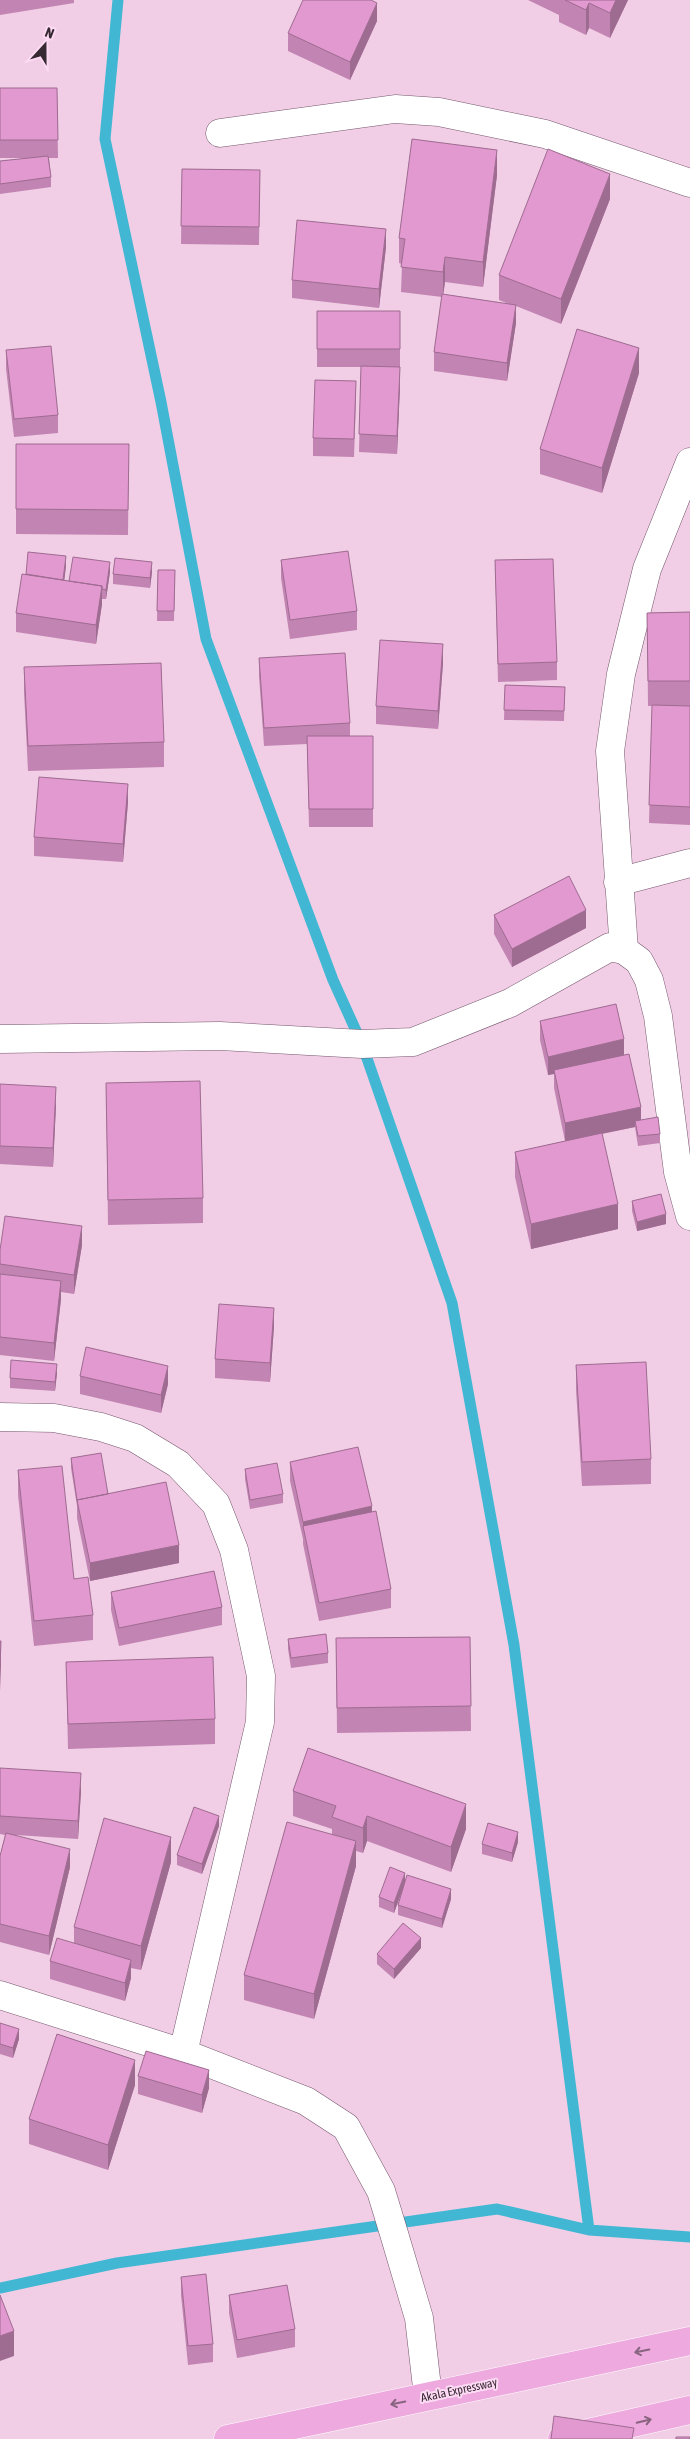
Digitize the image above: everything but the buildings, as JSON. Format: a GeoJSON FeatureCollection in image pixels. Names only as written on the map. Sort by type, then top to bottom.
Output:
{"type":"FeatureCollection","features":[{"type":"Feature","properties":{"kind":"main road","name":"Akala Expressway"},"geometry":{"type":"LineString","coordinates":[[228,2439],[690,2341]]}},
{"type":"Feature","properties":{"kind":"main road"},"geometry":{"type":"LineString","coordinates":[[562,2439],[690,2410]]}},
{"type":"Feature","properties":{"kind":"street"},"geometry":{"type":"LineString","coordinates":[[220,133],[395,109],[438,112],[545,134],[690,183]]}},
{"type":"Feature","properties":{"kind":"street"},"geometry":{"type":"LineString","coordinates":[[624,950],[610,751],[621,674],[647,569],[690,462]]}},
{"type":"Feature","properties":{"kind":"street"},"geometry":{"type":"LineString","coordinates":[[618,882],[690,863]]}},
{"type":"Feature","properties":{"kind":"street"},"geometry":{"type":"LineString","coordinates":[[0,1039],[220,1036],[362,1044],[413,1042],[510,1003],[610,947],[624,950],[639,961],[649,980],[658,1016],[678,1172],[690,1216]]}},
{"type":"Feature","properties":{"kind":"street"},"geometry":{"type":"LineString","coordinates":[[0,1417],[54,1418],[101,1427],[136,1438],[178,1464],[216,1504],[234,1550],[261,1676],[260,1722],[183,2053]]}},
{"type":"Feature","properties":{"kind":"street"},"geometry":{"type":"LineString","coordinates":[[0,1995],[183,2053],[306,2101],[346,2127],[381,2191],[419,2318],[428,2396]]}},
{"type":"Feature","properties":{"kind":"waterway"},"geometry":{"type":"LineString","coordinates":[[118,0],[105,139],[161,402],[206,639],[333,980],[362,1044],[452,1303],[514,1645],[589,2230]]}},
{"type":"Feature","properties":{"kind":"waterway"},"geometry":{"type":"LineString","coordinates":[[0,2288],[117,2263],[497,2209],[589,2230],[690,2237]]}}]}
